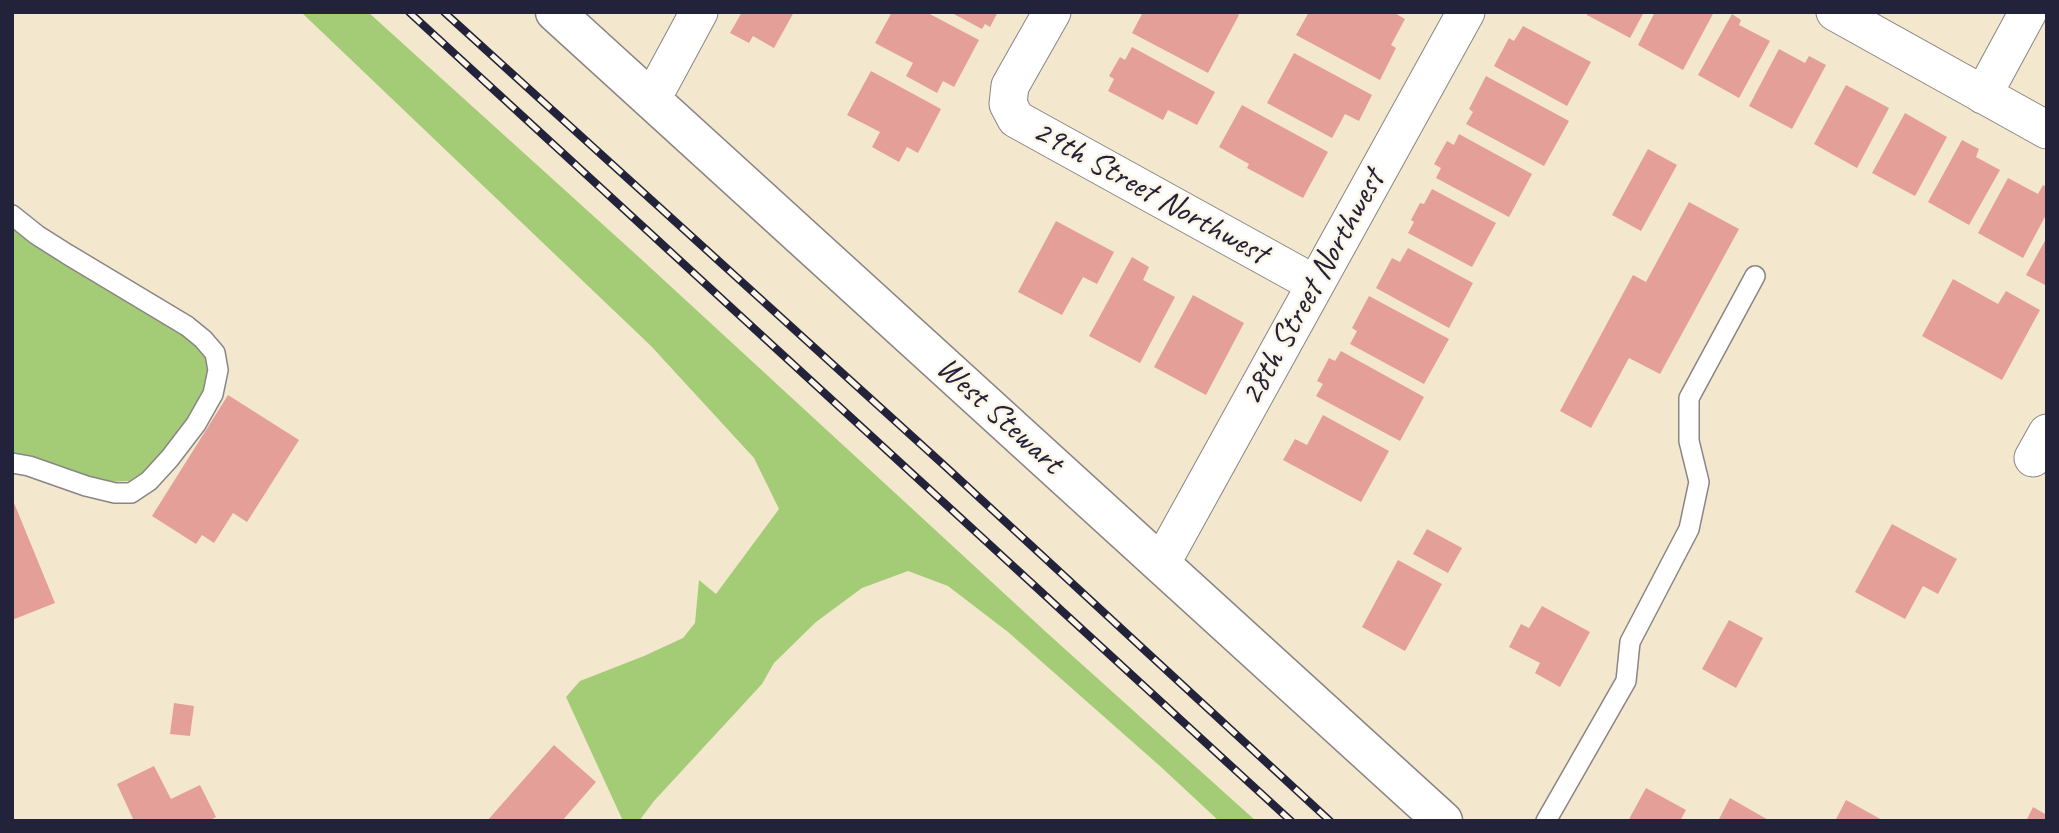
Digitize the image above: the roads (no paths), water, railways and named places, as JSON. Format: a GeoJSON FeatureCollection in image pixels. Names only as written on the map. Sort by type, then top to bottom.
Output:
{"type":"FeatureCollection","features":[{"type":"Feature","properties":{"kind":"street","name":"West Stewart"},"geometry":{"type":"LineString","coordinates":[[555,12],[1443,821]]}},
{"type":"Feature","properties":{"kind":"street"},"geometry":{"type":"LineString","coordinates":[[652,99],[699,12]]}},
{"type":"Feature","properties":{"kind":"street","name":"29th Street Northwest"},"geometry":{"type":"LineString","coordinates":[[1052,12],[1010,86],[1008,104],[1016,119],[1315,284]]}},
{"type":"Feature","properties":{"kind":"street","name":"28th Street Northwest"},"geometry":{"type":"LineString","coordinates":[[1161,564],[1466,12]]}},
{"type":"Feature","properties":{"kind":"street"},"geometry":{"type":"LineString","coordinates":[[1835,12],[2047,130]]}},
{"type":"Feature","properties":{"kind":"street"},"geometry":{"type":"LineString","coordinates":[[1983,95],[2028,12]]}},
{"type":"Feature","properties":{"kind":"lane"},"geometry":{"type":"LineString","coordinates":[[12,215],[66,254],[187,326],[204,339],[215,353],[218,370],[213,394],[196,424],[149,481],[131,493],[115,493],[86,486],[29,466],[12,463]]}},
{"type":"Feature","properties":{"kind":"lane"},"geometry":{"type":"LineString","coordinates":[[1546,821],[1626,681],[1630,642],[1689,529],[1699,482],[1689,442],[1689,398],[1755,276]]}},
{"type":"Feature","properties":{"kind":"railway"},"geometry":{"type":"LineString","coordinates":[[409,12],[1291,821]]}},
{"type":"Feature","properties":{"kind":"railway"},"geometry":{"type":"LineString","coordinates":[[444,12],[946,467],[1330,821]]}}]}
